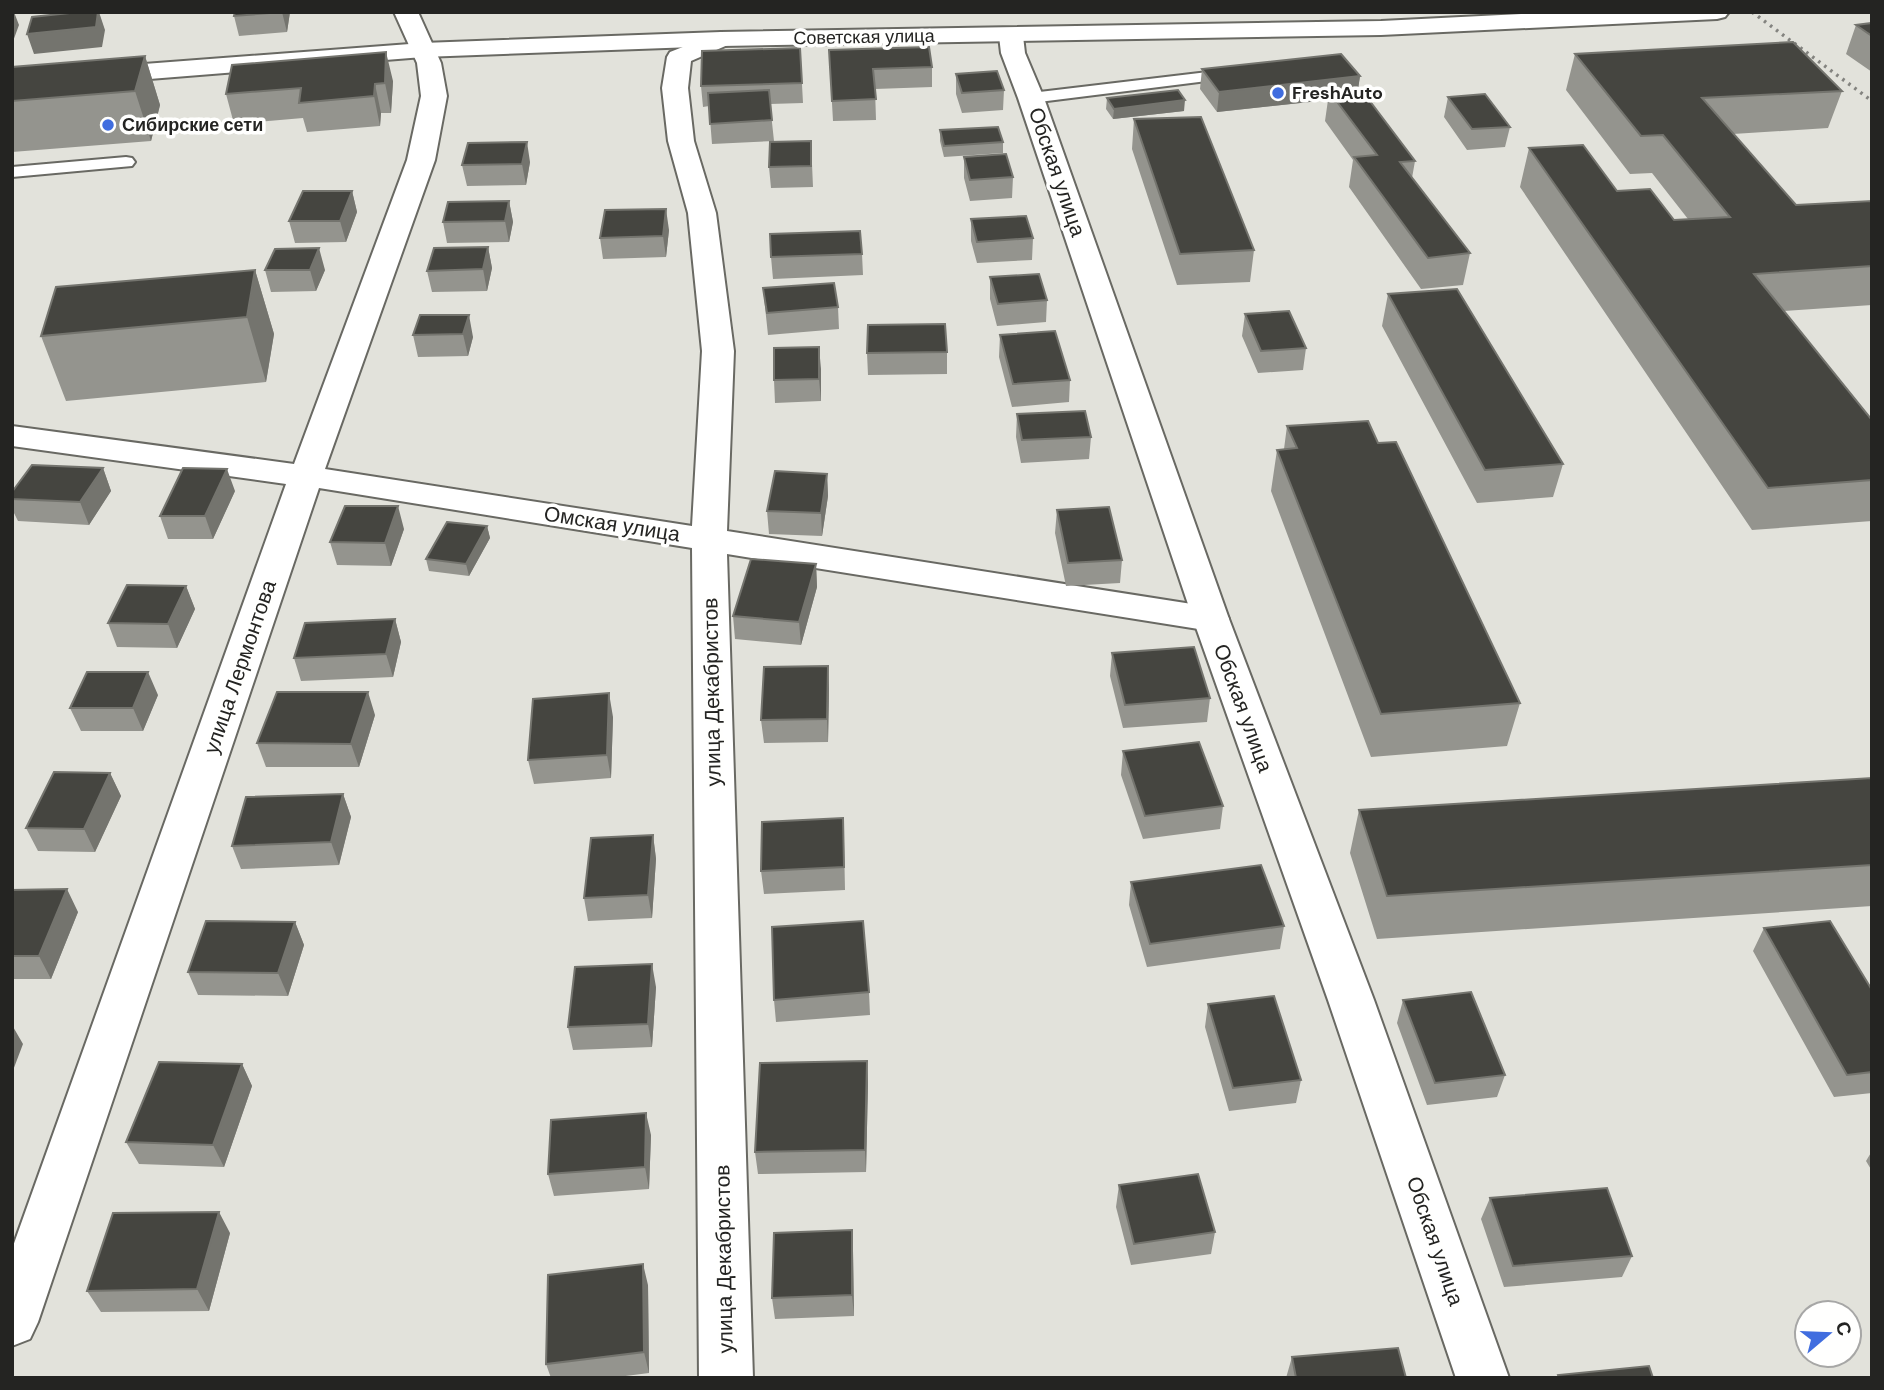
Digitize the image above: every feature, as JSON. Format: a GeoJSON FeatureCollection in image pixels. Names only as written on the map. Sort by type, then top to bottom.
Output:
{"type":"FeatureCollection","features":[{"type":"Feature","properties":{"kind":"street","name":"улица Лермонтова"},"geometry":{"type":"LineString","coordinates":[[12,1322],[306,476],[421,160],[434,96],[429,63],[406,12]]}},
{"type":"Feature","properties":{"kind":"street","name":"Советская улица"},"geometry":{"type":"LineString","coordinates":[[12,82],[720,26],[1011,36],[1381,29],[1717,12]]}},
{"type":"Feature","properties":{"kind":"street","name":"улица Декабристов"},"geometry":{"type":"LineString","coordinates":[[720,26],[679,57],[676,88],[681,141],[702,213],[718,351],[709,539],[726,1378]]}},
{"type":"Feature","properties":{"kind":"street","name":"Обская улица"},"geometry":{"type":"LineString","coordinates":[[1011,36],[1013,53],[1031,98],[1211,619],[1351,1000],[1483,1378]]}},
{"type":"Feature","properties":{"kind":"street","name":"Омская улица"},"geometry":{"type":"LineString","coordinates":[[12,436],[306,476],[1211,619]]}},
{"type":"Feature","properties":{"kind":"lane"},"geometry":{"type":"LineString","coordinates":[[1031,98],[1192,77],[1245,74]]}},
{"type":"Feature","properties":{"kind":"lane"},"geometry":{"type":"LineString","coordinates":[[12,172],[126,162]]}},
{"type":"Feature","properties":{"kind":"building"},"geometry":{"type":"Polygon","coordinates":[[[98,12],[96,27],[27,34],[32,17],[98,12]]]}},
{"type":"Feature","properties":{"kind":"building"},"geometry":{"type":"Polygon","coordinates":[[[235,12],[282,12],[234,16],[235,12]]]}},
{"type":"Feature","properties":{"kind":"building"},"geometry":{"type":"Polygon","coordinates":[[[1872,23],[1872,36],[1856,25],[1872,23]]]}},
{"type":"Feature","properties":{"kind":"building"},"geometry":{"type":"Polygon","coordinates":[[[1793,42],[1842,91],[1702,98],[1796,205],[1872,201],[1872,266],[1754,274],[1872,420],[1872,480],[1768,488],[1529,148],[1583,145],[1617,191],[1650,189],[1674,220],[1730,217],[1663,135],[1641,136],[1575,54],[1793,42]]]}},
{"type":"Feature","properties":{"kind":"building"},"geometry":{"type":"Polygon","coordinates":[[[929,47],[932,67],[873,69],[876,99],[832,101],[829,50],[929,47]]]}},
{"type":"Feature","properties":{"kind":"building"},"geometry":{"type":"Polygon","coordinates":[[[800,48],[802,83],[701,86],[702,51],[800,48]]]}},
{"type":"Feature","properties":{"kind":"building"},"geometry":{"type":"Polygon","coordinates":[[[386,52],[385,83],[375,84],[374,96],[299,103],[301,88],[226,94],[232,65],[386,52]]]}},
{"type":"Feature","properties":{"kind":"building"},"geometry":{"type":"Polygon","coordinates":[[[1341,54],[1360,76],[1219,92],[1202,69],[1341,54]]]}},
{"type":"Feature","properties":{"kind":"building"},"geometry":{"type":"Polygon","coordinates":[[[145,56],[135,91],[12,101],[12,67],[145,56]]]}},
{"type":"Feature","properties":{"kind":"building"},"geometry":{"type":"Polygon","coordinates":[[[997,71],[1004,90],[962,93],[956,74],[997,71]]]}},
{"type":"Feature","properties":{"kind":"building"},"geometry":{"type":"Polygon","coordinates":[[[1360,88],[1415,161],[1400,162],[1470,253],[1428,258],[1354,157],[1377,155],[1329,91],[1360,88]]]}},
{"type":"Feature","properties":{"kind":"building"},"geometry":{"type":"Polygon","coordinates":[[[769,90],[772,120],[710,124],[708,93],[769,90]]]}},
{"type":"Feature","properties":{"kind":"building"},"geometry":{"type":"Polygon","coordinates":[[[1178,90],[1185,100],[1114,109],[1107,98],[1178,90]]]}},
{"type":"Feature","properties":{"kind":"building"},"geometry":{"type":"Polygon","coordinates":[[[1485,94],[1510,127],[1472,129],[1448,97],[1485,94]]]}},
{"type":"Feature","properties":{"kind":"building"},"geometry":{"type":"Polygon","coordinates":[[[1201,117],[1254,250],[1180,254],[1134,119],[1201,117]]]}},
{"type":"Feature","properties":{"kind":"building"},"geometry":{"type":"Polygon","coordinates":[[[998,127],[1003,142],[944,146],[940,130],[998,127]]]}},
{"type":"Feature","properties":{"kind":"building"},"geometry":{"type":"Polygon","coordinates":[[[811,141],[811,166],[769,167],[770,142],[811,141]]]}},
{"type":"Feature","properties":{"kind":"building"},"geometry":{"type":"Polygon","coordinates":[[[527,142],[522,164],[462,165],[468,143],[527,142]]]}},
{"type":"Feature","properties":{"kind":"building"},"geometry":{"type":"Polygon","coordinates":[[[1006,154],[1013,177],[970,180],[964,157],[1006,154]]]}},
{"type":"Feature","properties":{"kind":"building"},"geometry":{"type":"Polygon","coordinates":[[[303,191],[352,191],[340,221],[289,221],[303,191]]]}},
{"type":"Feature","properties":{"kind":"building"},"geometry":{"type":"Polygon","coordinates":[[[509,201],[505,221],[443,222],[448,202],[509,201]]]}},
{"type":"Feature","properties":{"kind":"building"},"geometry":{"type":"Polygon","coordinates":[[[666,209],[663,236],[600,238],[605,210],[666,209]]]}},
{"type":"Feature","properties":{"kind":"building"},"geometry":{"type":"Polygon","coordinates":[[[1026,216],[1033,238],[977,242],[971,219],[1026,216]]]}},
{"type":"Feature","properties":{"kind":"building"},"geometry":{"type":"Polygon","coordinates":[[[860,231],[862,254],[771,257],[770,234],[860,231]]]}},
{"type":"Feature","properties":{"kind":"building"},"geometry":{"type":"Polygon","coordinates":[[[488,247],[483,269],[427,271],[434,248],[488,247]]]}},
{"type":"Feature","properties":{"kind":"building"},"geometry":{"type":"Polygon","coordinates":[[[319,248],[310,270],[265,270],[275,249],[319,248]]]}},
{"type":"Feature","properties":{"kind":"building"},"geometry":{"type":"Polygon","coordinates":[[[255,270],[247,317],[41,336],[56,287],[255,270]]]}},
{"type":"Feature","properties":{"kind":"building"},"geometry":{"type":"Polygon","coordinates":[[[1039,274],[1047,300],[998,304],[990,277],[1039,274]]]}},
{"type":"Feature","properties":{"kind":"building"},"geometry":{"type":"Polygon","coordinates":[[[834,283],[838,307],[767,313],[763,288],[834,283]]]}},
{"type":"Feature","properties":{"kind":"building"},"geometry":{"type":"Polygon","coordinates":[[[1457,289],[1563,464],[1485,470],[1388,294],[1457,289]]]}},
{"type":"Feature","properties":{"kind":"building"},"geometry":{"type":"Polygon","coordinates":[[[1289,311],[1306,348],[1261,351],[1245,314],[1289,311]]]}},
{"type":"Feature","properties":{"kind":"building"},"geometry":{"type":"Polygon","coordinates":[[[420,315],[469,315],[463,334],[413,335],[420,315]]]}},
{"type":"Feature","properties":{"kind":"building"},"geometry":{"type":"Polygon","coordinates":[[[945,324],[947,352],[867,353],[868,325],[945,324]]]}},
{"type":"Feature","properties":{"kind":"building"},"geometry":{"type":"Polygon","coordinates":[[[1055,331],[1070,380],[1013,384],[1000,335],[1055,331]]]}},
{"type":"Feature","properties":{"kind":"building"},"geometry":{"type":"Polygon","coordinates":[[[819,347],[819,379],[774,380],[774,348],[819,347]]]}},
{"type":"Feature","properties":{"kind":"building"},"geometry":{"type":"Polygon","coordinates":[[[1085,411],[1091,437],[1022,440],[1017,414],[1085,411]]]}},
{"type":"Feature","properties":{"kind":"building"},"geometry":{"type":"Polygon","coordinates":[[[1368,421],[1378,443],[1396,442],[1520,703],[1381,714],[1277,450],[1297,448],[1287,426],[1368,421]]]}},
{"type":"Feature","properties":{"kind":"building"},"geometry":{"type":"Polygon","coordinates":[[[32,465],[103,468],[80,502],[12,499],[12,492],[32,465]]]}},
{"type":"Feature","properties":{"kind":"building"},"geometry":{"type":"Polygon","coordinates":[[[183,468],[227,469],[205,516],[160,516],[183,468]]]}},
{"type":"Feature","properties":{"kind":"building"},"geometry":{"type":"Polygon","coordinates":[[[775,471],[827,474],[821,513],[767,511],[775,471]]]}},
{"type":"Feature","properties":{"kind":"building"},"geometry":{"type":"Polygon","coordinates":[[[345,506],[398,506],[385,543],[330,542],[345,506]]]}},
{"type":"Feature","properties":{"kind":"building"},"geometry":{"type":"Polygon","coordinates":[[[1109,507],[1122,560],[1068,563],[1057,510],[1109,507]]]}},
{"type":"Feature","properties":{"kind":"building"},"geometry":{"type":"Polygon","coordinates":[[[447,522],[487,526],[466,564],[426,559],[447,522]]]}},
{"type":"Feature","properties":{"kind":"building"},"geometry":{"type":"Polygon","coordinates":[[[751,559],[816,564],[799,622],[733,616],[751,559]]]}},
{"type":"Feature","properties":{"kind":"building"},"geometry":{"type":"Polygon","coordinates":[[[127,585],[186,586],[168,624],[108,623],[127,585]]]}},
{"type":"Feature","properties":{"kind":"building"},"geometry":{"type":"Polygon","coordinates":[[[395,619],[386,654],[294,658],[305,623],[395,619]]]}},
{"type":"Feature","properties":{"kind":"building"},"geometry":{"type":"Polygon","coordinates":[[[1194,647],[1210,698],[1125,705],[1112,653],[1194,647]]]}},
{"type":"Feature","properties":{"kind":"building"},"geometry":{"type":"Polygon","coordinates":[[[828,666],[827,719],[761,720],[764,667],[828,666]]]}},
{"type":"Feature","properties":{"kind":"building"},"geometry":{"type":"Polygon","coordinates":[[[87,672],[148,672],[133,708],[70,708],[87,672]]]}},
{"type":"Feature","properties":{"kind":"building"},"geometry":{"type":"Polygon","coordinates":[[[277,692],[368,692],[351,744],[257,743],[277,692]]]}},
{"type":"Feature","properties":{"kind":"building"},"geometry":{"type":"Polygon","coordinates":[[[609,693],[607,755],[528,760],[533,699],[609,693]]]}},
{"type":"Feature","properties":{"kind":"building"},"geometry":{"type":"Polygon","coordinates":[[[1199,742],[1223,806],[1145,816],[1123,751],[1199,742]]]}},
{"type":"Feature","properties":{"kind":"building"},"geometry":{"type":"Polygon","coordinates":[[[54,772],[110,773],[84,829],[26,828],[54,772]]]}},
{"type":"Feature","properties":{"kind":"building"},"geometry":{"type":"Polygon","coordinates":[[[1872,778],[1872,865],[1387,896],[1359,810],[1872,778]]]}},
{"type":"Feature","properties":{"kind":"building"},"geometry":{"type":"Polygon","coordinates":[[[343,794],[331,842],[232,846],[246,797],[343,794]]]}},
{"type":"Feature","properties":{"kind":"building"},"geometry":{"type":"Polygon","coordinates":[[[843,818],[844,867],[761,871],[762,822],[843,818]]]}},
{"type":"Feature","properties":{"kind":"building"},"geometry":{"type":"Polygon","coordinates":[[[653,835],[648,895],[584,898],[591,838],[653,835]]]}},
{"type":"Feature","properties":{"kind":"building"},"geometry":{"type":"Polygon","coordinates":[[[1261,865],[1284,926],[1150,944],[1131,882],[1261,865]]]}},
{"type":"Feature","properties":{"kind":"building"},"geometry":{"type":"Polygon","coordinates":[[[67,889],[39,956],[12,956],[12,890],[67,889]]]}},
{"type":"Feature","properties":{"kind":"building"},"geometry":{"type":"Polygon","coordinates":[[[206,921],[295,922],[278,973],[188,972],[206,921]]]}},
{"type":"Feature","properties":{"kind":"building"},"geometry":{"type":"Polygon","coordinates":[[[863,921],[869,992],[774,1000],[772,927],[863,921]]]}},
{"type":"Feature","properties":{"kind":"building"},"geometry":{"type":"Polygon","coordinates":[[[1830,921],[1872,990],[1872,1072],[1847,1075],[1764,928],[1830,921]]]}},
{"type":"Feature","properties":{"kind":"building"},"geometry":{"type":"Polygon","coordinates":[[[652,964],[648,1024],[568,1027],[575,967],[652,964]]]}},
{"type":"Feature","properties":{"kind":"building"},"geometry":{"type":"Polygon","coordinates":[[[1471,992],[1505,1075],[1435,1083],[1403,1000],[1471,992]]]}},
{"type":"Feature","properties":{"kind":"building"},"geometry":{"type":"Polygon","coordinates":[[[1274,996],[1301,1080],[1233,1088],[1208,1004],[1274,996]]]}},
{"type":"Feature","properties":{"kind":"building"},"geometry":{"type":"Polygon","coordinates":[[[867,1061],[865,1150],[755,1152],[760,1063],[867,1061]]]}},
{"type":"Feature","properties":{"kind":"building"},"geometry":{"type":"Polygon","coordinates":[[[159,1062],[242,1064],[213,1145],[126,1142],[159,1062]]]}},
{"type":"Feature","properties":{"kind":"building"},"geometry":{"type":"Polygon","coordinates":[[[646,1113],[645,1167],[548,1174],[551,1120],[646,1113]]]}},
{"type":"Feature","properties":{"kind":"building"},"geometry":{"type":"Polygon","coordinates":[[[1198,1174],[1215,1232],[1134,1244],[1119,1185],[1198,1174]]]}},
{"type":"Feature","properties":{"kind":"building"},"geometry":{"type":"Polygon","coordinates":[[[1607,1188],[1632,1256],[1513,1266],[1490,1198],[1607,1188]]]}},
{"type":"Feature","properties":{"kind":"building"},"geometry":{"type":"Polygon","coordinates":[[[219,1212],[197,1289],[87,1291],[113,1213],[219,1212]]]}},
{"type":"Feature","properties":{"kind":"building"},"geometry":{"type":"Polygon","coordinates":[[[852,1230],[852,1295],[772,1298],[774,1233],[852,1230]]]}},
{"type":"Feature","properties":{"kind":"building"},"geometry":{"type":"Polygon","coordinates":[[[643,1264],[644,1352],[546,1364],[548,1275],[643,1264]]]}},
{"type":"Feature","properties":{"kind":"building"},"geometry":{"type":"Polygon","coordinates":[[[1398,1348],[1406,1378],[1296,1378],[1292,1357],[1398,1348]]]}},
{"type":"Feature","properties":{"kind":"building"},"geometry":{"type":"Polygon","coordinates":[[[1649,1366],[1653,1378],[1559,1378],[1558,1375],[1649,1366]]]}},
{"type":"Feature","properties":{"kind":"railway"},"geometry":{"type":"LineString","coordinates":[[1752,12],[1872,101]]}},
{"type":"Feature","properties":{"kind":"place","name":"FreshAuto"},"geometry":{"type":"Point","coordinates":[1278,93]}},
{"type":"Feature","properties":{"kind":"place","name":"Сибирские сети"},"geometry":{"type":"Point","coordinates":[108,125]}}]}
